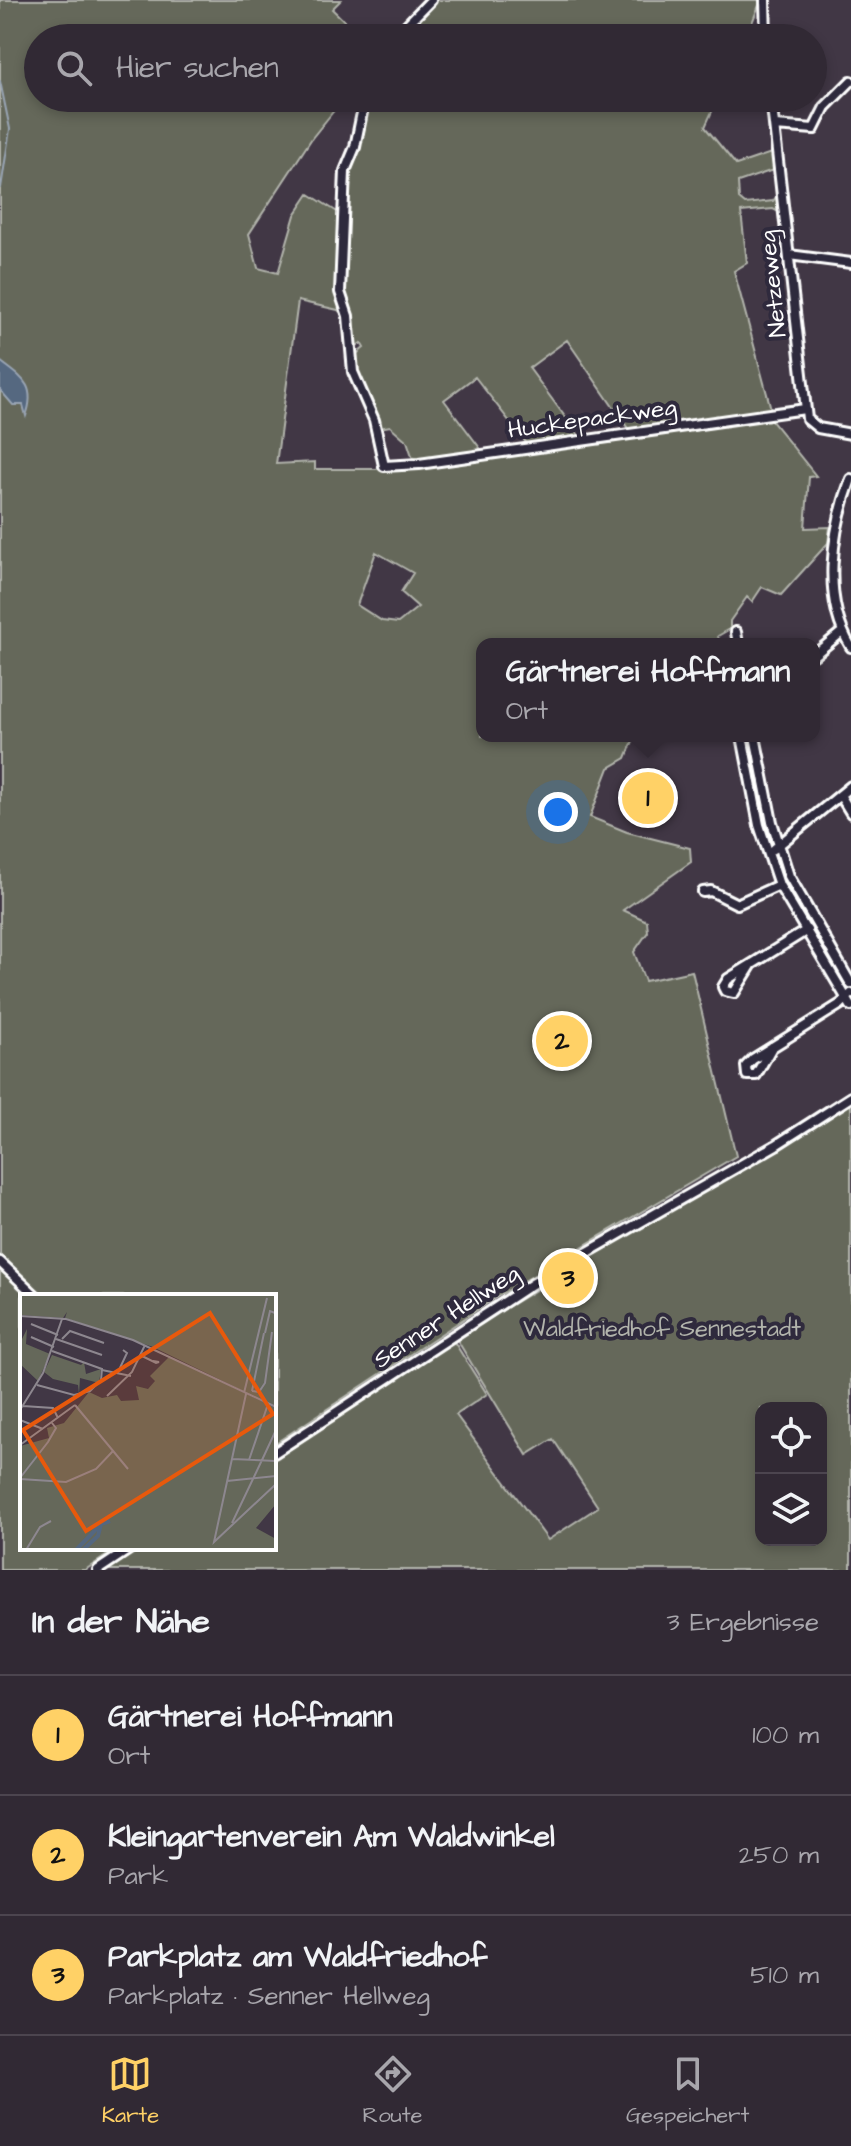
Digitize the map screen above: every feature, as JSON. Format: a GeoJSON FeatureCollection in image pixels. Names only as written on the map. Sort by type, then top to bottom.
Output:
{"type":"FeatureCollection","features":[{"type":"Feature","properties":{"kind":"street"},"geometry":{"type":"LineString","coordinates":[[408,24],[431,0]]}},
{"type":"Feature","properties":{"kind":"street"},"geometry":{"type":"LineString","coordinates":[[765,0],[766,24]]}},
{"type":"Feature","properties":{"kind":"street"},"geometry":{"type":"LineString","coordinates":[[827,107],[833,97],[851,81]]}},
{"type":"Feature","properties":{"kind":"street","name":"Huckepackweg"},"geometry":{"type":"LineString","coordinates":[[362,112],[355,147],[345,171],[340,292],[348,316],[353,372],[374,420],[384,466],[419,464],[805,409]]}},
{"type":"Feature","properties":{"kind":"street","name":"Netzeweg"},"geometry":{"type":"LineString","coordinates":[[773,112],[805,409]]}},
{"type":"Feature","properties":{"kind":"street"},"geometry":{"type":"LineString","coordinates":[[775,126],[814,129],[824,112]]}},
{"type":"Feature","properties":{"kind":"street"},"geometry":{"type":"LineString","coordinates":[[789,255],[851,263]]}},
{"type":"Feature","properties":{"kind":"street"},"geometry":{"type":"LineString","coordinates":[[805,409],[807,419],[818,428],[851,434]]}},
{"type":"Feature","properties":{"kind":"street"},"geometry":{"type":"LineString","coordinates":[[851,479],[836,526],[834,552],[835,598],[842,632],[851,647]]}},
{"type":"Feature","properties":{"kind":"street"},"geometry":{"type":"LineString","coordinates":[[736,632],[737,638]]}},
{"type":"Feature","properties":{"kind":"street"},"geometry":{"type":"LineString","coordinates":[[820,650],[842,632]]}},
{"type":"Feature","properties":{"kind":"street"},"geometry":{"type":"LineString","coordinates":[[743,742],[767,852],[779,885],[804,932],[848,996],[851,1006]]}},
{"type":"Feature","properties":{"kind":"street"},"geometry":{"type":"LineString","coordinates":[[756,742],[779,848],[814,925],[851,984]]}},
{"type":"Feature","properties":{"kind":"street"},"geometry":{"type":"LineString","coordinates":[[767,852],[779,848],[851,786]]}},
{"type":"Feature","properties":{"kind":"street"},"geometry":{"type":"LineString","coordinates":[[840,795],[851,813]]}},
{"type":"Feature","properties":{"kind":"street"},"geometry":{"type":"LineString","coordinates":[[703,892],[711,891],[737,904],[779,885]]}},
{"type":"Feature","properties":{"kind":"street"},"geometry":{"type":"LineString","coordinates":[[752,964],[814,925]]}},
{"type":"Feature","properties":{"kind":"street"},"geometry":{"type":"LineString","coordinates":[[772,1047],[841,1004],[848,996]]}},
{"type":"Feature","properties":{"kind":"street","name":"Senner Hellweg"},"geometry":{"type":"LineString","coordinates":[[276,1452],[532,1284],[776,1145],[851,1097]]}},
{"type":"Feature","properties":{"kind":"street"},"geometry":{"type":"LineString","coordinates":[[0,1262],[34,1294]]}},
{"type":"Feature","properties":{"kind":"street"},"geometry":{"type":"LineString","coordinates":[[98,1570],[128,1550]]}},
{"type":"Feature","properties":{"kind":"green space"},"geometry":{"type":"Polygon","coordinates":[[[0,0],[341,0],[332,9],[348,24],[24,24],[24,112],[333,112],[312,138],[249,234],[258,268],[278,273],[295,215],[309,194],[339,213],[359,112],[712,112],[705,127],[736,165],[774,152],[776,169],[738,182],[739,199],[745,204],[773,201],[779,193],[781,213],[773,209],[741,212],[747,263],[734,271],[771,409],[768,416],[816,476],[809,477],[805,528],[830,527],[828,543],[781,595],[762,587],[752,602],[747,597],[730,621],[730,629],[718,638],[476,638],[476,742],[633,742],[626,758],[609,768],[590,817],[627,832],[690,848],[691,862],[623,910],[647,921],[648,932],[634,952],[645,981],[692,971],[736,1156],[497,1297],[276,1443],[276,1294],[36,1294],[0,1259],[0,0]],[[298,301],[276,464],[315,462],[315,469],[376,469],[414,462],[407,441],[390,426],[379,428],[356,373],[354,356],[364,348],[361,343],[348,352],[345,317],[338,310],[298,301]],[[567,340],[529,368],[580,437],[629,430],[567,340]],[[475,377],[444,400],[483,452],[526,445],[527,444],[475,377]],[[376,552],[357,605],[382,621],[398,623],[418,607],[401,592],[413,573],[376,552]]]}},
{"type":"Feature","properties":{"kind":"green space"},"geometry":{"type":"Polygon","coordinates":[[[428,0],[761,0],[752,24],[403,24],[428,0]]]}},
{"type":"Feature","properties":{"kind":"green space"},"geometry":{"type":"Polygon","coordinates":[[[746,742],[753,742],[763,794],[756,795],[746,742]]]}},
{"type":"Feature","properties":{"kind":"green space"},"geometry":{"type":"Polygon","coordinates":[[[765,799],[775,845],[769,847],[757,800],[765,799]]]}},
{"type":"Feature","properties":{"kind":"green space"},"geometry":{"type":"Polygon","coordinates":[[[777,853],[810,923],[804,927],[771,856],[777,853]]]}},
{"type":"Feature","properties":{"kind":"green space","name":"Waldfriedhof Sennestadt"},"geometry":{"type":"Polygon","coordinates":[[[851,1101],[851,1570],[105,1570],[136,1550],[276,1550],[276,1459],[453,1340],[487,1394],[456,1415],[548,1540],[598,1507],[553,1439],[527,1455],[456,1338],[851,1101]]]}},
{"type":"Feature","properties":{"kind":"green space"},"geometry":{"type":"Polygon","coordinates":[[[0,1267],[28,1294],[20,1294],[20,1550],[115,1550],[85,1570],[0,1570],[0,1267]]]}},
{"type":"Feature","properties":{"kind":"water"},"geometry":{"type":"Polygon","coordinates":[[[0,361],[21,378],[28,389],[30,397],[26,416],[23,405],[13,405],[0,390],[0,361]]]}},
{"type":"Feature","properties":{"kind":"waterway"},"geometry":{"type":"LineString","coordinates":[[0,81],[10,129],[1,188]]}},
{"type":"Feature","properties":{"kind":"place","name":"Gärtnerei Hoffmann"},"geometry":{"type":"Point","coordinates":[648,798]}},
{"type":"Feature","properties":{"kind":"place","name":"Kleingartenverein Am Waldwinkel"},"geometry":{"type":"Point","coordinates":[562,1041]}},
{"type":"Feature","properties":{"kind":"place","name":"Parkplatz am Waldfriedhof"},"geometry":{"type":"Point","coordinates":[568,1278]}}]}
